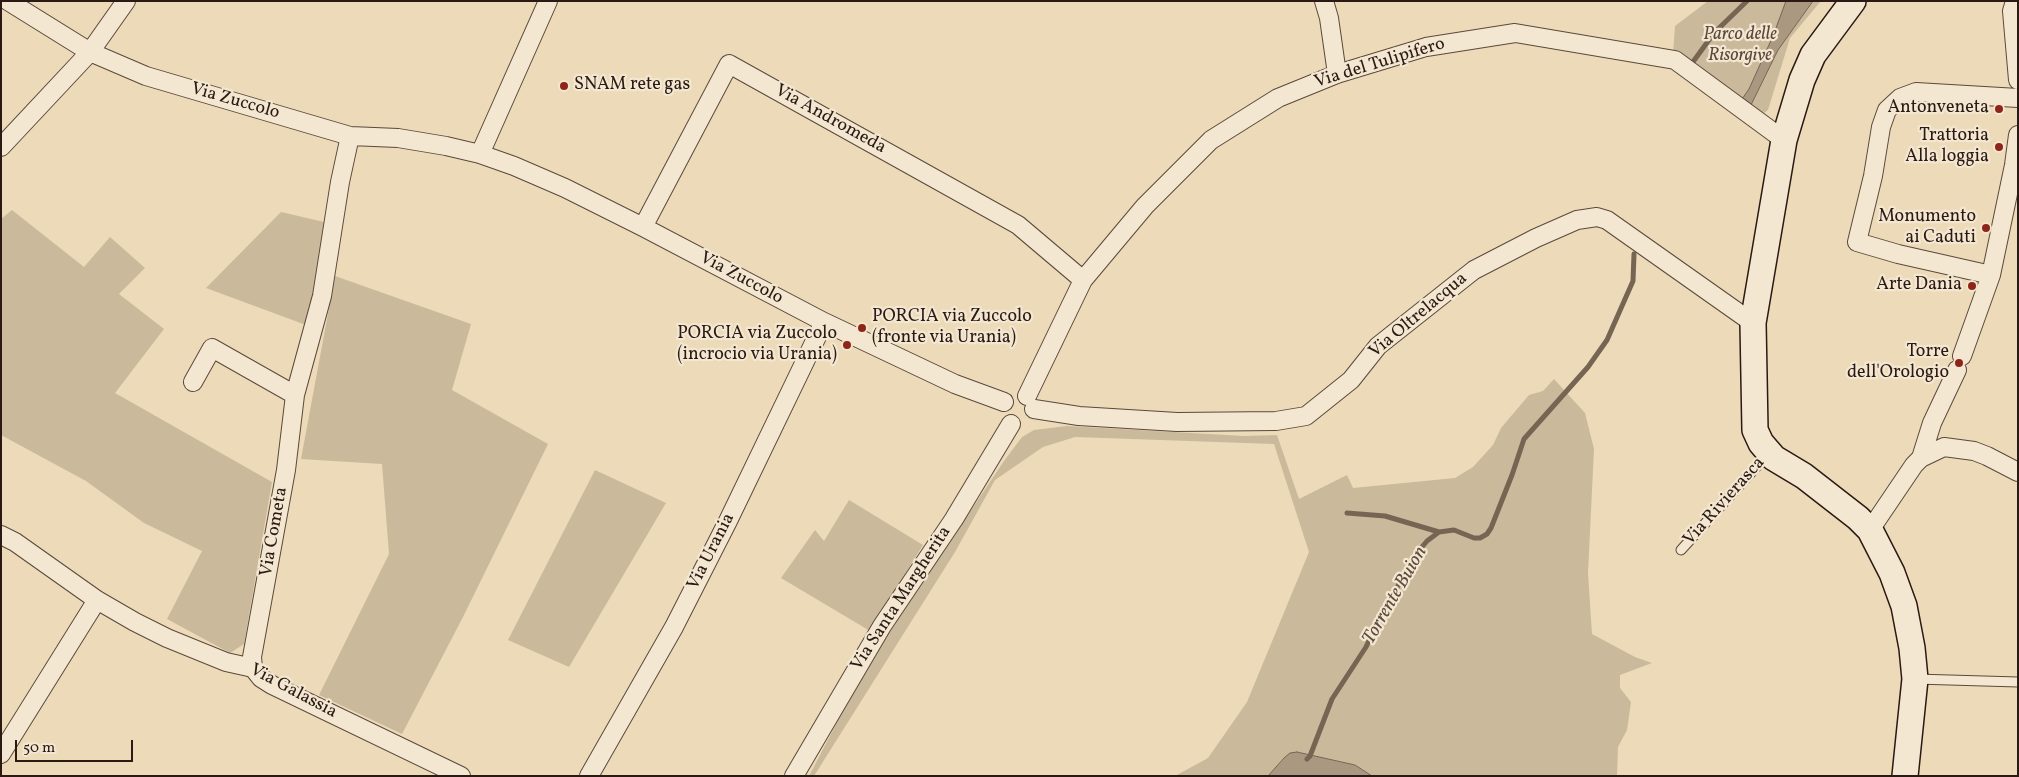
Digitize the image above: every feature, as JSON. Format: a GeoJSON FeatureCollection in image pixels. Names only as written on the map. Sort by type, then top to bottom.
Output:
{"type":"FeatureCollection","features":[{"type":"Feature","properties":{"kind":"street","name":"Via Zuccolo"},"geometry":{"type":"LineString","coordinates":[[8,1],[90,52],[146,76],[350,136],[398,138],[480,154],[514,166],[565,188],[643,227],[824,322],[955,384],[1004,402]]}},
{"type":"Feature","properties":{"kind":"street"},"geometry":{"type":"LineString","coordinates":[[1,147],[90,52],[126,1]]}},
{"type":"Feature","properties":{"kind":"street"},"geometry":{"type":"LineString","coordinates":[[480,154],[548,1]]}},
{"type":"Feature","properties":{"kind":"street"},"geometry":{"type":"LineString","coordinates":[[1324,1],[1329,18],[1337,74]]}},
{"type":"Feature","properties":{"kind":"street","name":"Via Rivierasca"},"geometry":{"type":"LineString","coordinates":[[1853,1],[1813,55],[1802,80],[1784,140],[1753,323],[1755,430],[1761,443],[1769,453],[1804,476],[1858,518],[1870,530]]}},
{"type":"Feature","properties":{"kind":"street"},"geometry":{"type":"LineString","coordinates":[[2015,1],[2012,11],[2018,80]]}},
{"type":"Feature","properties":{"kind":"street","name":"Via del Tulipifero"},"geometry":{"type":"LineString","coordinates":[[1030,402],[1083,280],[1145,206],[1211,140],[1278,98],[1337,74],[1426,47],[1515,32],[1676,60],[1784,140]]}},
{"type":"Feature","properties":{"kind":"street","name":"Via Andromeda"},"geometry":{"type":"LineString","coordinates":[[643,227],[729,64],[1018,225],[1083,280]]}},
{"type":"Feature","properties":{"kind":"street"},"geometry":{"type":"LineString","coordinates":[[1991,275],[1898,254],[1857,242],[1886,110],[1900,98],[1916,92],[2018,98]]}},
{"type":"Feature","properties":{"kind":"street"},"geometry":{"type":"LineString","coordinates":[[1905,776],[1915,679],[1912,648],[1904,606],[1892,573],[1870,530],[1907,475],[1921,458],[1932,423],[1959,363],[1991,275],[2014,166],[2018,135]]}},
{"type":"Feature","properties":{"kind":"street","name":"Via Cometa"},"geometry":{"type":"LineString","coordinates":[[253,668],[252,657],[286,470],[295,395],[322,296],[340,182],[350,136]]}},
{"type":"Feature","properties":{"kind":"street","name":"Via Oltrelacqua"},"geometry":{"type":"LineString","coordinates":[[1030,402],[1079,416],[1177,422],[1276,421],[1306,416],[1350,380],[1378,346],[1474,270],[1536,238],[1577,220],[1597,217],[1607,220],[1753,323]]}},
{"type":"Feature","properties":{"kind":"street","name":"Via Urania"},"geometry":{"type":"LineString","coordinates":[[589,776],[674,627],[728,521],[824,322]]}},
{"type":"Feature","properties":{"kind":"street"},"geometry":{"type":"LineString","coordinates":[[193,382],[212,348],[295,395]]}},
{"type":"Feature","properties":{"kind":"street"},"geometry":{"type":"LineString","coordinates":[[1015,394],[1030,402],[1033,415],[1028,422],[1021,425],[1011,424],[1003,414],[1004,402],[1008,397],[1015,394]]}},
{"type":"Feature","properties":{"kind":"street","name":"Via Santa Margherita"},"geometry":{"type":"LineString","coordinates":[[794,776],[882,626],[954,519],[1011,424]]}},
{"type":"Feature","properties":{"kind":"street"},"geometry":{"type":"LineString","coordinates":[[1921,458],[1944,447],[1953,447],[1987,456],[2018,472]]}},
{"type":"Feature","properties":{"kind":"street","name":"Via Galassia"},"geometry":{"type":"LineString","coordinates":[[1,535],[97,600],[166,638],[226,662],[253,668],[261,678],[272,686],[461,776]]}},
{"type":"Feature","properties":{"kind":"street"},"geometry":{"type":"LineString","coordinates":[[1,754],[97,600]]}},
{"type":"Feature","properties":{"kind":"lane","name":"Via Rivierasca"},"geometry":{"type":"LineString","coordinates":[[1681,550],[1769,453]]}},
{"type":"Feature","properties":{"kind":"lane"},"geometry":{"type":"LineString","coordinates":[[1915,679],[2018,682]]}},
{"type":"Feature","properties":{"kind":"green space","name":"Parco delle Risorgive"},"geometry":{"type":"Polygon","coordinates":[[[1708,1],[1821,1],[1790,38],[1768,110],[1760,116],[1673,53],[1675,26],[1708,1]]]}},
{"type":"Feature","properties":{"kind":"green space"},"geometry":{"type":"Polygon","coordinates":[[[12,210],[84,267],[110,237],[145,268],[119,294],[164,329],[115,393],[272,482],[244,644],[230,653],[167,619],[202,551],[144,523],[86,481],[1,435],[1,219],[12,210]]]}},
{"type":"Feature","properties":{"kind":"green space"},"geometry":{"type":"Polygon","coordinates":[[[281,212],[324,222],[313,296],[306,325],[206,288],[281,212]]]}},
{"type":"Feature","properties":{"kind":"green space"},"geometry":{"type":"Polygon","coordinates":[[[335,276],[471,324],[452,390],[548,444],[463,617],[402,734],[319,695],[389,554],[382,464],[301,459],[335,276]]]}},
{"type":"Feature","properties":{"kind":"green space"},"geometry":{"type":"Polygon","coordinates":[[[1554,379],[1585,413],[1594,449],[1588,573],[1592,634],[1635,657],[1652,663],[1620,675],[1620,688],[1631,702],[1627,730],[1618,747],[1617,776],[1372,776],[1355,765],[1297,752],[1284,758],[1268,776],[1175,776],[1208,758],[1247,702],[1309,552],[1274,444],[1075,437],[1043,447],[995,480],[955,552],[814,776],[809,776],[866,667],[1004,461],[1022,437],[1034,430],[1067,426],[1244,436],[1277,435],[1299,499],[1347,475],[1353,488],[1455,478],[1473,467],[1493,445],[1501,428],[1529,395],[1543,391],[1554,379]]]}},
{"type":"Feature","properties":{"kind":"green space"},"geometry":{"type":"Polygon","coordinates":[[[595,470],[666,503],[569,667],[508,640],[595,470]]]}},
{"type":"Feature","properties":{"kind":"green space"},"geometry":{"type":"Polygon","coordinates":[[[849,500],[923,545],[870,631],[781,578],[815,530],[824,541],[849,500]]]}},
{"type":"Feature","properties":{"kind":"shaded area"},"geometry":{"type":"Polygon","coordinates":[[[1786,1],[1813,1],[1778,50],[1749,109],[1740,102],[1749,89],[1773,36],[1786,1]]]}},
{"type":"Feature","properties":{"kind":"shaded area"},"geometry":{"type":"Polygon","coordinates":[[[1297,752],[1355,765],[1372,776],[1268,776],[1290,753],[1297,752]]]}},
{"type":"Feature","properties":{"kind":"waterway"},"geometry":{"type":"LineString","coordinates":[[1690,66],[1714,33],[1747,1]]}},
{"type":"Feature","properties":{"kind":"waterway","name":"Torrente Buion"},"geometry":{"type":"LineString","coordinates":[[1307,759],[1310,756],[1332,699],[1366,647],[1380,617],[1417,553],[1427,541],[1439,532],[1454,530],[1474,538],[1480,538],[1487,534],[1491,528],[1524,439],[1588,367],[1607,340],[1633,281],[1634,254]]}},
{"type":"Feature","properties":{"kind":"waterway"},"geometry":{"type":"LineString","coordinates":[[1347,513],[1385,516],[1439,532]]}},
{"type":"Feature","properties":{"kind":"place","name":"SNAM rete gas"},"geometry":{"type":"Point","coordinates":[564,86]}},
{"type":"Feature","properties":{"kind":"place","name":"Antonveneta"},"geometry":{"type":"Point","coordinates":[1999,109]}},
{"type":"Feature","properties":{"kind":"place","name":"Trattoria Alla loggia"},"geometry":{"type":"Point","coordinates":[1999,147]}},
{"type":"Feature","properties":{"kind":"place","name":"Monumento ai Caduti"},"geometry":{"type":"Point","coordinates":[1986,228]}},
{"type":"Feature","properties":{"kind":"place","name":"Arte Dania"},"geometry":{"type":"Point","coordinates":[1972,286]}},
{"type":"Feature","properties":{"kind":"place","name":"PORCIA via Zuccolo (fronte via Urania)"},"geometry":{"type":"Point","coordinates":[862,328]}},
{"type":"Feature","properties":{"kind":"place","name":"PORCIA via Zuccolo (incrocio via Urania)"},"geometry":{"type":"Point","coordinates":[847,345]}},
{"type":"Feature","properties":{"kind":"place","name":"Torre dell'Orologio"},"geometry":{"type":"Point","coordinates":[1959,363]}}]}
